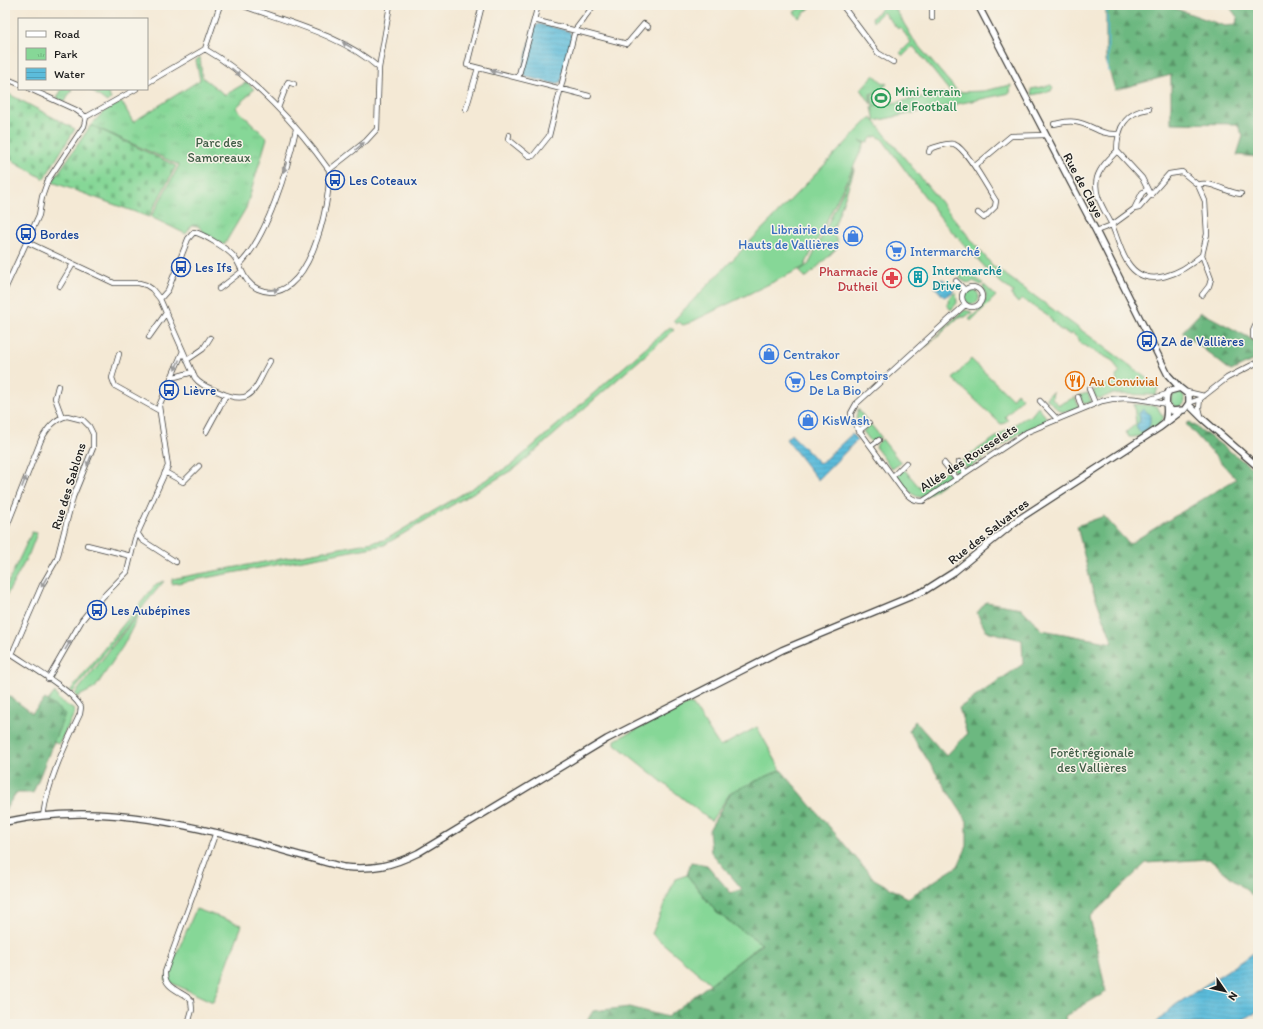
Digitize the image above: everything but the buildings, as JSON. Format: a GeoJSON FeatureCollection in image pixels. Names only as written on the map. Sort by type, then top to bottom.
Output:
{"type":"FeatureCollection","features":[{"type":"Feature","properties":{"kind":"street"},"geometry":{"type":"LineString","coordinates":[[148,82],[205,49],[220,5]]}},
{"type":"Feature","properties":{"kind":"street"},"geometry":{"type":"LineString","coordinates":[[241,5],[341,42],[368,59],[379,68]]}},
{"type":"Feature","properties":{"kind":"street"},"geometry":{"type":"LineString","coordinates":[[329,170],[366,141],[377,129],[379,68],[390,5]]}},
{"type":"Feature","properties":{"kind":"street"},"geometry":{"type":"LineString","coordinates":[[482,5],[467,65],[589,96]]}},
{"type":"Feature","properties":{"kind":"street"},"geometry":{"type":"LineString","coordinates":[[518,78],[538,5]]}},
{"type":"Feature","properties":{"kind":"street"},"geometry":{"type":"LineString","coordinates":[[509,134],[508,138],[529,156],[533,156],[549,136],[575,30],[594,5]]}},
{"type":"Feature","properties":{"kind":"street"},"geometry":{"type":"LineString","coordinates":[[842,5],[878,53],[893,62]]}},
{"type":"Feature","properties":{"kind":"street"},"geometry":{"type":"LineString","coordinates":[[932,5],[932,18]]}},
{"type":"Feature","properties":{"kind":"street","name":"Rue de Claye"},"geometry":{"type":"LineString","coordinates":[[978,5],[1096,231],[1168,375],[1180,388]]}},
{"type":"Feature","properties":{"kind":"street"},"geometry":{"type":"LineString","coordinates":[[534,20],[627,44],[644,24],[648,27]]}},
{"type":"Feature","properties":{"kind":"street"},"geometry":{"type":"LineString","coordinates":[[160,299],[168,290],[188,240],[194,232],[230,252],[241,272],[253,286],[268,291],[279,290],[292,285],[301,274],[321,226],[327,204],[329,170],[278,108],[222,61],[205,49]]}},
{"type":"Feature","properties":{"kind":"street"},"geometry":{"type":"LineString","coordinates":[[466,109],[478,68]]}},
{"type":"Feature","properties":{"kind":"street"},"geometry":{"type":"LineString","coordinates":[[5,78],[18,84]]}},
{"type":"Feature","properties":{"kind":"street"},"geometry":{"type":"LineString","coordinates":[[278,108],[288,82],[294,84]]}},
{"type":"Feature","properties":{"kind":"street"},"geometry":{"type":"LineString","coordinates":[[32,90],[76,110],[86,117]]}},
{"type":"Feature","properties":{"kind":"street"},"geometry":{"type":"LineString","coordinates":[[5,289],[40,215],[42,197],[48,180],[84,126],[86,117],[134,90]]}},
{"type":"Feature","properties":{"kind":"street"},"geometry":{"type":"LineString","coordinates":[[1150,109],[1139,110],[1131,115],[1124,123],[1117,134],[1117,151],[1142,178],[1151,196]]}},
{"type":"Feature","properties":{"kind":"street"},"geometry":{"type":"LineString","coordinates":[[1054,124],[1066,121],[1077,122],[1100,133],[1117,134]]}},
{"type":"Feature","properties":{"kind":"street"},"geometry":{"type":"LineString","coordinates":[[239,266],[246,259],[265,227],[296,129]]}},
{"type":"Feature","properties":{"kind":"street"},"geometry":{"type":"LineString","coordinates":[[975,166],[1011,136],[1046,136]]}},
{"type":"Feature","properties":{"kind":"street"},"geometry":{"type":"LineString","coordinates":[[929,152],[930,149],[952,143],[957,145],[975,166],[996,201],[995,207],[984,218],[978,214]]}},
{"type":"Feature","properties":{"kind":"street"},"geometry":{"type":"LineString","coordinates":[[1096,231],[1112,225],[1139,208],[1169,174],[1182,172],[1198,185],[1206,201],[1206,242],[1202,255],[1190,265],[1177,273],[1161,278],[1141,274],[1128,263],[1112,225],[1096,192],[1097,177],[1105,163],[1117,151]]}},
{"type":"Feature","properties":{"kind":"street"},"geometry":{"type":"LineString","coordinates":[[1198,185],[1203,183],[1210,184],[1231,194],[1241,194]]}},
{"type":"Feature","properties":{"kind":"street"},"geometry":{"type":"LineString","coordinates":[[1134,210],[1142,193],[1147,189]]}},
{"type":"Feature","properties":{"kind":"street"},"geometry":{"type":"LineString","coordinates":[[26,242],[114,283],[139,283],[152,289],[160,299],[187,360],[201,384],[226,396],[238,399],[246,397],[254,389],[270,361]]}},
{"type":"Feature","properties":{"kind":"street"},"geometry":{"type":"LineString","coordinates":[[1202,255],[1211,278],[1209,286],[1202,295]]}},
{"type":"Feature","properties":{"kind":"street"},"geometry":{"type":"LineString","coordinates":[[60,286],[73,264]]}},
{"type":"Feature","properties":{"kind":"street"},"geometry":{"type":"LineString","coordinates":[[219,289],[241,272]]}},
{"type":"Feature","properties":{"kind":"street"},"geometry":{"type":"LineString","coordinates":[[956,281],[965,290],[962,299],[965,305]]}},
{"type":"Feature","properties":{"kind":"street","name":"Allée des Rousselets"},"geometry":{"type":"LineString","coordinates":[[965,290],[971,287],[976,288],[981,292],[982,299],[976,307],[970,308],[965,305],[854,406],[851,419],[907,497],[915,501],[923,501],[1027,432],[1095,403],[1112,398],[1149,400],[1167,405]]}},
{"type":"Feature","properties":{"kind":"street"},"geometry":{"type":"LineString","coordinates":[[149,337],[166,312]]}},
{"type":"Feature","properties":{"kind":"street"},"geometry":{"type":"LineString","coordinates":[[1258,320],[1253,331],[1253,337],[1258,341]]}},
{"type":"Feature","properties":{"kind":"street"},"geometry":{"type":"LineString","coordinates":[[187,360],[203,349],[210,338]]}},
{"type":"Feature","properties":{"kind":"street"},"geometry":{"type":"LineString","coordinates":[[48,679],[86,615],[127,572],[138,534],[166,472],[168,459],[158,410],[160,402],[183,351]]}},
{"type":"Feature","properties":{"kind":"street"},"geometry":{"type":"LineString","coordinates":[[119,354],[112,378],[115,386],[158,410]]}},
{"type":"Feature","properties":{"kind":"street"},"geometry":{"type":"LineString","coordinates":[[1182,411],[1189,404],[1202,397],[1227,378],[1258,362]]}},
{"type":"Feature","properties":{"kind":"street"},"geometry":{"type":"LineString","coordinates":[[171,378],[193,372]]}},
{"type":"Feature","properties":{"kind":"street","name":"Rue de Claye"},"geometry":{"type":"LineString","coordinates":[[1168,375],[1168,393]]}},
{"type":"Feature","properties":{"kind":"street"},"geometry":{"type":"LineString","coordinates":[[5,531],[40,440],[50,426],[62,417],[55,398],[58,386]]}},
{"type":"Feature","properties":{"kind":"street"},"geometry":{"type":"LineString","coordinates":[[1164,425],[1168,414],[1168,393],[1180,388],[1202,397]]}},
{"type":"Feature","properties":{"kind":"street"},"geometry":{"type":"LineString","coordinates":[[1089,389],[1095,403]]}},
{"type":"Feature","properties":{"kind":"street"},"geometry":{"type":"LineString","coordinates":[[1187,392],[1190,397],[1189,404],[1202,419],[1258,466]]}},
{"type":"Feature","properties":{"kind":"street","name":"Allée des Rousselets"},"geometry":{"type":"LineString","coordinates":[[1149,400],[1168,393]]}},
{"type":"Feature","properties":{"kind":"street"},"geometry":{"type":"LineString","coordinates":[[206,432],[226,396]]}},
{"type":"Feature","properties":{"kind":"street"},"geometry":{"type":"LineString","coordinates":[[1078,397],[1082,408]]}},
{"type":"Feature","properties":{"kind":"street"},"geometry":{"type":"LineString","coordinates":[[1202,397],[1199,408],[1202,419]]}},
{"type":"Feature","properties":{"kind":"street"},"geometry":{"type":"LineString","coordinates":[[1040,401],[1058,419]]}},
{"type":"Feature","properties":{"kind":"street"},"geometry":{"type":"LineString","coordinates":[[1167,405],[1172,411],[1182,411],[1202,419]]}},
{"type":"Feature","properties":{"kind":"street","name":"Rue des Salvatres"},"geometry":{"type":"LineString","coordinates":[[5,822],[44,816],[119,814],[151,818],[216,832],[343,867],[361,869],[397,863],[431,845],[591,748],[782,650],[904,601],[938,583],[1019,519],[1164,425],[1182,411]]}},
{"type":"Feature","properties":{"kind":"street","name":"Rue des Sablons"},"geometry":{"type":"LineString","coordinates":[[12,654],[42,585],[57,559],[73,497],[93,448],[93,434],[89,426],[83,420],[75,416],[62,417]]}},
{"type":"Feature","properties":{"kind":"street"},"geometry":{"type":"LineString","coordinates":[[859,430],[869,423]]}},
{"type":"Feature","properties":{"kind":"street"},"geometry":{"type":"LineString","coordinates":[[871,446],[879,440]]}},
{"type":"Feature","properties":{"kind":"street"},"geometry":{"type":"LineString","coordinates":[[958,462],[965,472]]}},
{"type":"Feature","properties":{"kind":"street"},"geometry":{"type":"LineString","coordinates":[[892,476],[906,463]]}},
{"type":"Feature","properties":{"kind":"street"},"geometry":{"type":"LineString","coordinates":[[944,463],[957,479]]}},
{"type":"Feature","properties":{"kind":"street"},"geometry":{"type":"LineString","coordinates":[[166,472],[183,482],[199,466]]}},
{"type":"Feature","properties":{"kind":"street"},"geometry":{"type":"LineString","coordinates":[[138,534],[142,540],[176,562]]}},
{"type":"Feature","properties":{"kind":"street"},"geometry":{"type":"LineString","coordinates":[[87,545],[131,556]]}},
{"type":"Feature","properties":{"kind":"street"},"geometry":{"type":"LineString","coordinates":[[5,649],[48,679],[77,702],[81,710],[60,757],[46,802],[44,816]]}},
{"type":"Feature","properties":{"kind":"street"},"geometry":{"type":"LineString","coordinates":[[188,1024],[192,1010],[191,1000],[169,986],[165,980],[165,972],[216,832]]}},
{"type":"Feature","properties":{"kind":"green space"},"geometry":{"type":"Polygon","coordinates":[[[805,5],[813,5],[799,18],[794,12],[805,5]]]}},
{"type":"Feature","properties":{"kind":"green space"},"geometry":{"type":"Polygon","coordinates":[[[881,5],[893,5],[915,42],[958,92],[983,91],[1011,85],[1010,93],[875,121],[872,107],[943,93],[946,98],[951,93],[913,46],[903,56],[900,53],[911,42],[900,27],[898,29],[883,12],[873,22],[872,18],[883,7],[881,5]]]}},
{"type":"Feature","properties":{"kind":"green space"},"geometry":{"type":"Polygon","coordinates":[[[1106,5],[1165,5],[1225,26],[1235,25],[1238,18],[1228,5],[1252,5],[1258,12],[1258,157],[1237,155],[1243,136],[1237,124],[1171,123],[1171,75],[1115,90],[1106,60],[1106,5]]]}},
{"type":"Feature","properties":{"kind":"green space","name":"Parc des Samoreaux"},"geometry":{"type":"Polygon","coordinates":[[[200,57],[202,77],[225,95],[247,82],[254,89],[236,108],[267,138],[246,208],[224,245],[205,234],[198,226],[192,225],[186,234],[151,217],[179,165],[91,125],[104,111],[122,102],[133,122],[200,80],[196,60],[200,57]]]}},
{"type":"Feature","properties":{"kind":"green space"},"geometry":{"type":"Polygon","coordinates":[[[874,75],[882,82],[887,84],[879,91],[870,94],[871,104],[861,89],[874,75]]]}},
{"type":"Feature","properties":{"kind":"green space"},"geometry":{"type":"Polygon","coordinates":[[[1051,85],[1053,87],[1051,91],[1032,95],[1031,89],[1051,85]]]}},
{"type":"Feature","properties":{"kind":"green space"},"geometry":{"type":"Polygon","coordinates":[[[61,90],[71,90],[65,102],[57,98],[61,90]]]}},
{"type":"Feature","properties":{"kind":"green space"},"geometry":{"type":"Polygon","coordinates":[[[90,90],[106,90],[111,99],[107,102],[90,90]]]}},
{"type":"Feature","properties":{"kind":"green space","name":"Mini terrain de Football"},"geometry":{"type":"Polygon","coordinates":[[[890,91],[892,101],[873,106],[871,95],[890,91]]]}},
{"type":"Feature","properties":{"kind":"green space"},"geometry":{"type":"Polygon","coordinates":[[[5,92],[75,129],[44,179],[5,156],[5,92]]]}},
{"type":"Feature","properties":{"kind":"green space"},"geometry":{"type":"Polygon","coordinates":[[[871,117],[992,265],[1158,386],[1156,395],[1111,394],[1100,399],[1095,397],[1093,391],[1103,385],[1117,382],[1116,376],[1120,373],[1113,361],[1080,343],[1079,339],[1072,333],[1071,335],[1059,329],[1048,316],[1022,299],[1018,303],[1011,295],[1013,292],[995,278],[946,225],[882,139],[877,136],[871,138],[868,143],[860,141],[865,143],[804,267],[689,323],[683,325],[679,322],[676,324],[673,321],[871,117]]]}},
{"type":"Feature","properties":{"kind":"green space"},"geometry":{"type":"Polygon","coordinates":[[[91,125],[176,166],[149,217],[52,182],[91,125]]]}},
{"type":"Feature","properties":{"kind":"green space"},"geometry":{"type":"Polygon","coordinates":[[[854,168],[832,233],[837,240],[837,248],[806,278],[799,271],[809,264],[854,168]]]}},
{"type":"Feature","properties":{"kind":"green space"},"geometry":{"type":"Polygon","coordinates":[[[965,271],[983,283],[981,285],[973,281],[971,283],[965,282],[959,278],[965,271]]]}},
{"type":"Feature","properties":{"kind":"green space"},"geometry":{"type":"Polygon","coordinates":[[[984,285],[996,296],[971,321],[969,319],[980,309],[985,301],[986,296],[983,287],[984,285]]]}},
{"type":"Feature","properties":{"kind":"green space"},"geometry":{"type":"Polygon","coordinates":[[[972,290],[977,292],[979,297],[977,302],[972,304],[967,302],[965,297],[967,292],[972,290]]]}},
{"type":"Feature","properties":{"kind":"green space"},"geometry":{"type":"Polygon","coordinates":[[[956,292],[957,303],[951,310],[947,305],[950,302],[948,299],[956,292]]]}},
{"type":"Feature","properties":{"kind":"green space"},"geometry":{"type":"Polygon","coordinates":[[[965,310],[972,312],[965,317],[959,317],[926,347],[948,324],[965,310]]]}},
{"type":"Feature","properties":{"kind":"green space"},"geometry":{"type":"Polygon","coordinates":[[[1201,312],[1248,337],[1258,345],[1258,358],[1231,371],[1182,332],[1201,312]]]}},
{"type":"Feature","properties":{"kind":"green space"},"geometry":{"type":"Polygon","coordinates":[[[670,327],[674,330],[517,467],[384,545],[172,584],[172,579],[384,540],[390,537],[511,465],[670,327]]]}},
{"type":"Feature","properties":{"kind":"green space"},"geometry":{"type":"Polygon","coordinates":[[[971,359],[1012,399],[1017,393],[1022,398],[1005,417],[1008,420],[1005,423],[1001,424],[953,379],[971,359]]]}},
{"type":"Feature","properties":{"kind":"green space"},"geometry":{"type":"Polygon","coordinates":[[[1053,391],[1052,399],[1059,405],[1075,397],[1079,407],[1064,412],[1058,410],[1046,398],[1053,391]]]}},
{"type":"Feature","properties":{"kind":"green space"},"geometry":{"type":"Polygon","coordinates":[[[1088,393],[1091,402],[1084,404],[1080,395],[1088,393]]]}},
{"type":"Feature","properties":{"kind":"green space"},"geometry":{"type":"Polygon","coordinates":[[[1178,393],[1183,395],[1185,400],[1183,405],[1178,407],[1173,405],[1171,400],[1173,395],[1178,393]]]}},
{"type":"Feature","properties":{"kind":"green space"},"geometry":{"type":"Polygon","coordinates":[[[1134,404],[1157,406],[1162,416],[1164,416],[1159,425],[1150,432],[1139,436],[1129,437],[1126,432],[1136,424],[1134,404]]]}},
{"type":"Feature","properties":{"kind":"green space"},"geometry":{"type":"Polygon","coordinates":[[[1038,407],[1046,417],[1046,421],[1020,433],[970,467],[966,467],[962,460],[1023,419],[1031,416],[1038,407]]]}},
{"type":"Feature","properties":{"kind":"green space"},"geometry":{"type":"Polygon","coordinates":[[[858,409],[867,421],[861,425],[856,418],[858,409]]]}},
{"type":"Feature","properties":{"kind":"green space","name":"Forêt régionale des Vallières"},"geometry":{"type":"Polygon","coordinates":[[[1190,422],[1258,472],[1258,900],[1209,859],[1146,863],[1090,917],[1106,992],[1065,1016],[1066,1024],[585,1024],[593,1011],[630,1007],[667,1017],[762,944],[717,913],[687,875],[691,862],[707,865],[731,893],[742,889],[711,852],[709,830],[731,792],[781,770],[874,879],[908,898],[958,866],[967,846],[967,821],[909,731],[915,721],[946,756],[967,734],[959,708],[1023,664],[1022,640],[986,631],[977,613],[986,602],[1021,608],[1042,630],[1113,643],[1092,588],[1077,526],[1104,516],[1129,544],[1236,479],[1186,424],[1190,422]]]}},
{"type":"Feature","properties":{"kind":"green space"},"geometry":{"type":"Polygon","coordinates":[[[871,425],[881,437],[872,443],[863,431],[871,425]]]}},
{"type":"Feature","properties":{"kind":"green space"},"geometry":{"type":"Polygon","coordinates":[[[882,439],[901,463],[892,469],[876,448],[877,444],[882,439]]]}},
{"type":"Feature","properties":{"kind":"green space"},"geometry":{"type":"Polygon","coordinates":[[[957,464],[961,471],[959,475],[951,468],[957,464]]]}},
{"type":"Feature","properties":{"kind":"green space"},"geometry":{"type":"Polygon","coordinates":[[[904,469],[920,488],[923,488],[947,470],[952,478],[925,497],[920,497],[912,494],[897,475],[904,469]]]}},
{"type":"Feature","properties":{"kind":"green space"},"geometry":{"type":"Polygon","coordinates":[[[32,532],[37,533],[29,554],[5,598],[5,589],[32,532]]]}},
{"type":"Feature","properties":{"kind":"green space"},"geometry":{"type":"Polygon","coordinates":[[[164,581],[72,693],[70,691],[156,584],[164,581]]]}},
{"type":"Feature","properties":{"kind":"green space"},"geometry":{"type":"Polygon","coordinates":[[[142,609],[123,646],[95,688],[77,697],[75,694],[142,609]]]}},
{"type":"Feature","properties":{"kind":"green space"},"geometry":{"type":"Polygon","coordinates":[[[55,692],[58,699],[74,710],[74,714],[59,744],[46,740],[34,718],[55,692]]]}},
{"type":"Feature","properties":{"kind":"green space"},"geometry":{"type":"Polygon","coordinates":[[[5,693],[32,713],[45,699],[65,714],[33,793],[16,793],[5,810],[5,693]]]}},
{"type":"Feature","properties":{"kind":"green space"},"geometry":{"type":"Polygon","coordinates":[[[688,704],[693,705],[720,747],[757,727],[781,770],[731,792],[711,821],[615,744],[615,740],[688,704]]]}},
{"type":"Feature","properties":{"kind":"green space"},"geometry":{"type":"Polygon","coordinates":[[[687,875],[717,913],[762,943],[711,984],[652,934],[675,879],[687,875]]]}},
{"type":"Feature","properties":{"kind":"green space"},"geometry":{"type":"Polygon","coordinates":[[[196,909],[242,925],[213,1002],[165,980],[196,909]]]}},
{"type":"Feature","properties":{"kind":"water"},"geometry":{"type":"Polygon","coordinates":[[[539,24],[569,31],[572,36],[561,82],[556,84],[526,77],[522,71],[534,27],[539,24]]]}},
{"type":"Feature","properties":{"kind":"water"},"geometry":{"type":"Polygon","coordinates":[[[943,279],[953,288],[953,292],[944,297],[935,287],[937,282],[943,279]]]}},
{"type":"Feature","properties":{"kind":"water"},"geometry":{"type":"Polygon","coordinates":[[[1144,409],[1150,415],[1150,424],[1147,430],[1140,432],[1136,426],[1140,421],[1139,413],[1144,409]]]}},
{"type":"Feature","properties":{"kind":"water"},"geometry":{"type":"Polygon","coordinates":[[[791,434],[820,464],[852,434],[857,440],[818,480],[786,439],[791,434]]]}},
{"type":"Feature","properties":{"kind":"water"},"geometry":{"type":"Polygon","coordinates":[[[1258,950],[1258,1011],[1236,1024],[1155,1024],[1174,1006],[1258,950]]]}},
{"type":"Feature","properties":{"kind":"waterway"},"geometry":{"type":"LineString","coordinates":[[1107,5],[1108,71]]}},
{"type":"Feature","properties":{"kind":"place","name":"Mini terrain de Football"},"geometry":{"type":"Point","coordinates":[881,98]}},
{"type":"Feature","properties":{"kind":"place","name":"Les Coteaux"},"geometry":{"type":"Point","coordinates":[335,180]}},
{"type":"Feature","properties":{"kind":"place","name":"Bordes"},"geometry":{"type":"Point","coordinates":[26,234]}},
{"type":"Feature","properties":{"kind":"place","name":"Librairie des Hauts de Vallières"},"geometry":{"type":"Point","coordinates":[853,236]}},
{"type":"Feature","properties":{"kind":"place","name":"Intermarché"},"geometry":{"type":"Point","coordinates":[896,251]}},
{"type":"Feature","properties":{"kind":"place","name":"Les Ifs"},"geometry":{"type":"Point","coordinates":[181,267]}},
{"type":"Feature","properties":{"kind":"place","name":"Intermarché Drive"},"geometry":{"type":"Point","coordinates":[918,277]}},
{"type":"Feature","properties":{"kind":"place","name":"Pharmacie Dutheil"},"geometry":{"type":"Point","coordinates":[892,278]}},
{"type":"Feature","properties":{"kind":"place","name":"ZA de Vallières"},"geometry":{"type":"Point","coordinates":[1147,341]}},
{"type":"Feature","properties":{"kind":"place","name":"Centrakor"},"geometry":{"type":"Point","coordinates":[769,354]}},
{"type":"Feature","properties":{"kind":"place","name":"Au Convivial"},"geometry":{"type":"Point","coordinates":[1075,381]}},
{"type":"Feature","properties":{"kind":"place","name":"Les Comptoirs De La Bio"},"geometry":{"type":"Point","coordinates":[795,382]}},
{"type":"Feature","properties":{"kind":"place","name":"Lièvre"},"geometry":{"type":"Point","coordinates":[169,390]}},
{"type":"Feature","properties":{"kind":"place","name":"KisWash"},"geometry":{"type":"Point","coordinates":[808,420]}},
{"type":"Feature","properties":{"kind":"place","name":"Les Aubépines"},"geometry":{"type":"Point","coordinates":[97,610]}}]}
